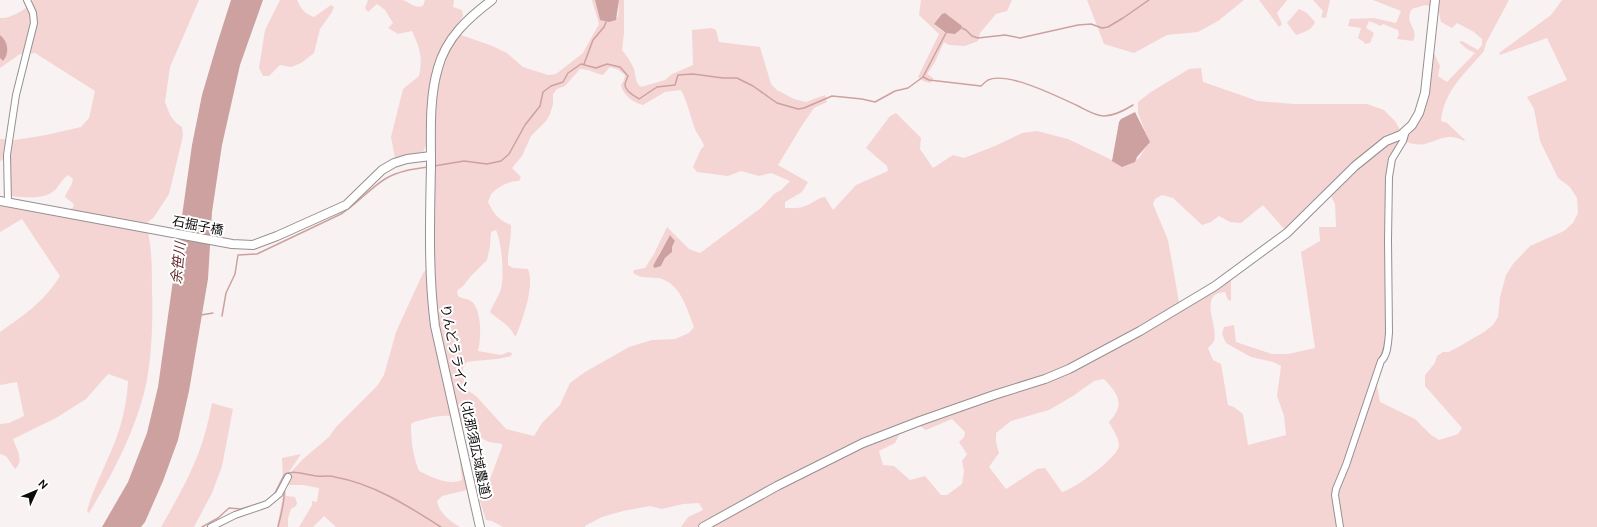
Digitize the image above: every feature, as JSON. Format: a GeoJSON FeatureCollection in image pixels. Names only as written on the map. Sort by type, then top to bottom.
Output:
{"type":"FeatureCollection","features":[{"type":"Feature","properties":{"kind":"street"},"geometry":{"type":"LineString","coordinates":[[4,201],[16,95],[34,23],[33,13],[27,0]]}},
{"type":"Feature","properties":{"kind":"street","name":"りんどうライン（北那須広域農道）"},"geometry":{"type":"LineString","coordinates":[[480,527],[435,326],[431,299],[429,269],[431,156],[434,84],[438,67],[445,52],[463,24],[492,0]]}},
{"type":"Feature","properties":{"kind":"street"},"geometry":{"type":"LineString","coordinates":[[703,527],[777,486],[863,443],[979,400],[1045,379],[1069,369],[1140,331],[1215,286],[1288,233],[1356,166],[1386,141],[1406,131],[1412,125],[1419,113],[1425,93],[1435,0]]}},
{"type":"Feature","properties":{"kind":"street"},"geometry":{"type":"LineString","coordinates":[[1340,527],[1336,489],[1346,465],[1381,361],[1383,360],[1388,346],[1389,177],[1392,159],[1403,141],[1406,131]]}},
{"type":"Feature","properties":{"kind":"street","name":"石掘子橋"},"geometry":{"type":"LineString","coordinates":[[4,201],[232,244],[254,245],[346,205],[382,170],[394,163],[407,159],[431,156]]}},
{"type":"Feature","properties":{"kind":"street"},"geometry":{"type":"LineString","coordinates":[[211,527],[236,515],[267,504],[279,494],[288,477]]}},
{"type":"Feature","properties":{"kind":"shaded area"},"geometry":{"type":"Polygon","coordinates":[[[33,0],[199,0],[170,67],[165,102],[170,115],[176,123],[182,127],[183,136],[169,194],[154,217],[147,223],[114,220],[148,232],[152,268],[151,346],[149,369],[143,398],[131,432],[116,466],[89,513],[87,511],[90,502],[121,425],[126,403],[128,381],[108,374],[86,399],[56,418],[13,439],[20,458],[18,466],[15,469],[6,456],[0,454],[0,424],[9,423],[24,416],[17,382],[0,385],[0,332],[25,314],[48,293],[60,276],[22,219],[0,232],[0,203],[58,213],[73,208],[74,204],[65,197],[73,179],[68,175],[56,189],[46,195],[40,197],[10,196],[9,159],[0,161],[0,139],[15,140],[81,127],[89,118],[95,91],[35,53],[20,54],[0,68],[0,58],[3,61],[6,44],[0,35],[0,18],[9,17],[18,13],[27,7],[33,0]]]}},
{"type":"Feature","properties":{"kind":"shaded area"},"geometry":{"type":"Polygon","coordinates":[[[280,0],[297,0],[304,11],[314,17],[331,5],[334,7],[320,29],[314,53],[301,63],[291,67],[280,65],[269,76],[263,76],[259,68],[265,30],[280,0]]]}},
{"type":"Feature","properties":{"kind":"shaded area"},"geometry":{"type":"Polygon","coordinates":[[[368,0],[403,0],[420,7],[423,6],[425,0],[454,0],[453,7],[462,10],[463,16],[457,25],[456,31],[461,35],[490,45],[507,53],[523,67],[548,75],[556,74],[583,53],[599,24],[592,0],[595,0],[600,20],[618,17],[619,0],[624,0],[624,33],[622,50],[632,64],[637,81],[641,87],[665,80],[672,74],[693,65],[692,30],[712,28],[716,30],[719,42],[760,47],[771,84],[777,90],[794,99],[806,102],[825,95],[827,102],[814,108],[778,165],[808,182],[802,192],[785,202],[785,208],[802,207],[825,197],[833,210],[856,185],[888,171],[887,166],[866,148],[890,116],[896,113],[921,138],[920,149],[933,168],[953,155],[964,158],[995,146],[1022,133],[1037,131],[1068,139],[1118,163],[1127,165],[1139,158],[1149,142],[1138,113],[1138,102],[1151,92],[1189,69],[1201,68],[1203,82],[1258,101],[1294,104],[1367,104],[1384,110],[1395,121],[1400,130],[1400,142],[1387,167],[1387,336],[1377,385],[1380,402],[1415,419],[1431,435],[1439,440],[1458,434],[1462,428],[1425,386],[1425,375],[1435,363],[1437,356],[1443,352],[1449,352],[1460,346],[1493,325],[1498,317],[1500,297],[1506,275],[1513,264],[1530,246],[1564,231],[1573,223],[1578,213],[1577,198],[1570,187],[1558,178],[1540,141],[1534,109],[1527,97],[1567,80],[1547,38],[1500,55],[1499,53],[1551,15],[1562,0],[1597,0],[1597,527],[681,527],[688,517],[703,510],[699,503],[683,504],[662,509],[650,506],[623,511],[602,517],[585,527],[503,527],[492,521],[486,520],[476,489],[482,490],[487,487],[502,444],[489,442],[479,437],[479,424],[471,419],[463,422],[452,416],[440,416],[411,424],[415,460],[419,471],[435,478],[457,482],[462,480],[459,454],[467,490],[442,496],[437,501],[443,513],[460,527],[336,527],[324,516],[313,527],[299,527],[312,505],[312,501],[317,502],[319,488],[303,485],[287,485],[287,480],[292,471],[303,459],[329,437],[336,427],[377,386],[384,375],[396,332],[423,273],[431,265],[428,140],[423,152],[395,158],[391,137],[403,89],[419,76],[421,58],[419,48],[412,31],[398,34],[388,28],[393,23],[385,10],[377,4],[368,12],[365,8],[368,0]],[[610,67],[603,75],[580,69],[565,86],[557,89],[553,94],[553,104],[550,114],[546,121],[531,136],[522,156],[512,168],[521,177],[519,181],[505,184],[498,188],[491,194],[488,202],[497,216],[511,225],[508,265],[513,268],[528,269],[530,276],[527,302],[516,336],[507,325],[490,312],[502,286],[503,270],[500,243],[496,230],[491,232],[487,260],[457,291],[458,296],[474,303],[477,309],[480,324],[478,351],[501,355],[508,352],[512,353],[511,356],[506,357],[467,362],[463,368],[465,388],[477,397],[506,429],[534,436],[542,423],[560,405],[570,383],[585,372],[629,347],[652,340],[675,339],[689,333],[694,327],[682,297],[672,284],[665,280],[642,277],[633,273],[634,270],[645,268],[654,254],[667,227],[689,249],[700,253],[761,208],[774,194],[781,190],[790,181],[771,173],[759,176],[741,171],[728,176],[697,172],[693,167],[701,149],[704,146],[695,129],[681,90],[665,92],[643,105],[632,100],[626,95],[621,85],[625,75],[617,69],[610,67]],[[1162,195],[1155,199],[1153,204],[1168,240],[1179,302],[1183,309],[1230,278],[1231,280],[1231,301],[1228,300],[1225,292],[1217,294],[1212,298],[1211,312],[1215,335],[1214,341],[1208,348],[1213,360],[1221,364],[1228,405],[1234,407],[1243,414],[1248,445],[1286,435],[1284,416],[1277,396],[1281,366],[1273,362],[1251,357],[1226,343],[1222,334],[1224,327],[1234,325],[1236,342],[1272,354],[1288,354],[1315,348],[1301,252],[1320,241],[1319,227],[1336,227],[1335,204],[1331,196],[1324,195],[1285,230],[1263,205],[1241,223],[1230,222],[1219,216],[1211,222],[1202,225],[1173,198],[1162,195]],[[670,235],[659,254],[655,268],[661,266],[665,258],[672,252],[672,247],[675,241],[670,235]],[[1104,379],[1094,381],[1073,396],[1049,410],[1011,421],[996,433],[996,442],[999,453],[989,467],[1006,489],[1037,469],[1045,468],[1062,492],[1068,490],[1105,464],[1118,449],[1118,441],[1109,422],[1114,416],[1119,404],[1116,394],[1109,384],[1104,379]],[[952,419],[926,430],[918,425],[900,433],[895,443],[879,451],[883,465],[894,466],[910,480],[925,476],[941,495],[947,495],[962,484],[964,471],[962,461],[967,454],[959,442],[964,437],[965,432],[952,419]]]}},
{"type":"Feature","properties":{"kind":"shaded area"},"geometry":{"type":"Polygon","coordinates":[[[921,0],[1012,0],[1007,11],[996,14],[980,33],[978,41],[965,46],[949,45],[944,42],[935,62],[927,74],[933,78],[931,83],[923,81],[918,77],[939,34],[919,15],[921,0]],[[948,15],[934,25],[947,34],[952,19],[948,15]]]}},
{"type":"Feature","properties":{"kind":"shaded area"},"geometry":{"type":"Polygon","coordinates":[[[1087,0],[1244,0],[1218,21],[1198,32],[1167,35],[1134,53],[1104,44],[1087,0]]]}},
{"type":"Feature","properties":{"kind":"shaded area"},"geometry":{"type":"Polygon","coordinates":[[[1259,0],[1287,0],[1277,13],[1282,24],[1279,27],[1259,0]]]}},
{"type":"Feature","properties":{"kind":"shaded area"},"geometry":{"type":"Polygon","coordinates":[[[1313,0],[1330,0],[1326,18],[1321,17],[1323,11],[1313,0]]]}},
{"type":"Feature","properties":{"kind":"shaded area"},"geometry":{"type":"Polygon","coordinates":[[[1373,0],[1509,0],[1486,43],[1484,51],[1456,83],[1446,100],[1441,121],[1447,123],[1465,140],[1464,141],[1449,137],[1430,143],[1415,144],[1407,142],[1406,140],[1420,118],[1432,54],[1435,55],[1440,66],[1438,76],[1447,82],[1475,53],[1467,49],[1459,42],[1462,41],[1478,50],[1482,45],[1482,39],[1474,32],[1457,23],[1452,28],[1441,22],[1438,8],[1425,5],[1412,9],[1410,14],[1410,22],[1415,33],[1413,41],[1397,39],[1399,34],[1398,30],[1383,24],[1381,26],[1369,21],[1366,28],[1374,33],[1370,43],[1365,44],[1358,38],[1361,28],[1348,26],[1350,19],[1374,18],[1396,23],[1401,11],[1373,0]]]}},
{"type":"Feature","properties":{"kind":"shaded area"},"geometry":{"type":"Polygon","coordinates":[[[1299,9],[1307,13],[1315,22],[1309,29],[1296,35],[1287,23],[1299,9]]]}},
{"type":"Feature","properties":{"kind":"shaded area"},"geometry":{"type":"Polygon","coordinates":[[[212,403],[233,409],[222,466],[212,493],[194,527],[161,527],[182,490],[195,462],[205,434],[212,403]]]}},
{"type":"Feature","properties":{"kind":"shaded area"},"geometry":{"type":"Polygon","coordinates":[[[301,454],[285,478],[283,478],[282,458],[301,454]]]}},
{"type":"Feature","properties":{"kind":"shaded area"},"geometry":{"type":"Polygon","coordinates":[[[286,490],[286,496],[295,497],[297,503],[296,506],[291,509],[288,518],[288,527],[277,527],[284,491],[286,490]]]}},
{"type":"Feature","properties":{"kind":"water","name":"余笹川"},"geometry":{"type":"Polygon","coordinates":[[[231,0],[263,0],[240,65],[222,145],[212,212],[208,279],[189,391],[178,440],[163,481],[145,522],[141,527],[102,527],[128,482],[147,433],[158,387],[192,145],[202,95],[231,0]]]}},
{"type":"Feature","properties":{"kind":"water"},"geometry":{"type":"Polygon","coordinates":[[[595,0],[619,0],[616,20],[609,22],[600,20],[595,0]]]}},
{"type":"Feature","properties":{"kind":"water"},"geometry":{"type":"Polygon","coordinates":[[[945,13],[962,26],[961,29],[955,34],[946,33],[934,24],[942,14],[945,13]]]}},
{"type":"Feature","properties":{"kind":"water"},"geometry":{"type":"Polygon","coordinates":[[[0,35],[5,40],[7,47],[7,54],[3,61],[0,58],[0,35]]]}},
{"type":"Feature","properties":{"kind":"water"},"geometry":{"type":"Polygon","coordinates":[[[1135,112],[1150,142],[1137,157],[1135,162],[1122,167],[1112,161],[1119,122],[1121,119],[1135,112]]]}},
{"type":"Feature","properties":{"kind":"water"},"geometry":{"type":"Polygon","coordinates":[[[670,235],[675,241],[672,247],[672,252],[665,258],[661,266],[655,268],[653,266],[670,235]]]}},
{"type":"Feature","properties":{"kind":"waterway"},"geometry":{"type":"LineString","coordinates":[[962,28],[972,36],[978,38],[1005,35],[1020,38],[1078,25],[1091,24],[1102,28],[1108,27],[1149,0]]}},
{"type":"Feature","properties":{"kind":"waterway"},"geometry":{"type":"LineString","coordinates":[[584,64],[593,40],[604,27],[606,22]]}},
{"type":"Feature","properties":{"kind":"waterway"},"geometry":{"type":"LineString","coordinates":[[923,77],[946,33]]}},
{"type":"Feature","properties":{"kind":"waterway"},"geometry":{"type":"LineString","coordinates":[[434,166],[464,161],[487,164],[501,161],[509,154],[525,125],[540,106],[543,92],[551,86],[563,82],[568,73],[581,64],[596,68],[607,64],[620,67],[628,76],[625,84],[626,89],[639,99],[657,87],[675,85],[678,75],[693,74],[723,78],[737,78],[753,86],[777,103],[798,109],[804,108],[832,96],[875,102],[895,91],[908,88],[923,77],[929,80],[981,86],[988,80],[997,78],[1007,79],[1033,86],[1101,116],[1115,114],[1133,105]]}},
{"type":"Feature","properties":{"kind":"waterway"},"geometry":{"type":"LineString","coordinates":[[222,316],[226,293],[235,274],[238,255],[257,254],[341,214],[379,183],[390,176],[428,167]]}},
{"type":"Feature","properties":{"kind":"waterway"},"geometry":{"type":"LineString","coordinates":[[201,315],[213,313]]}},
{"type":"Feature","properties":{"kind":"waterway"},"geometry":{"type":"LineString","coordinates":[[274,495],[284,475],[288,473],[296,472],[319,476],[333,476],[377,490],[441,527]]}},
{"type":"Feature","properties":{"kind":"waterway"},"geometry":{"type":"LineString","coordinates":[[278,527],[283,504],[284,489]]}},
{"type":"Feature","properties":{"kind":"waterway"},"geometry":{"type":"LineString","coordinates":[[202,527],[218,518],[229,508],[241,509],[261,503]]}}]}
